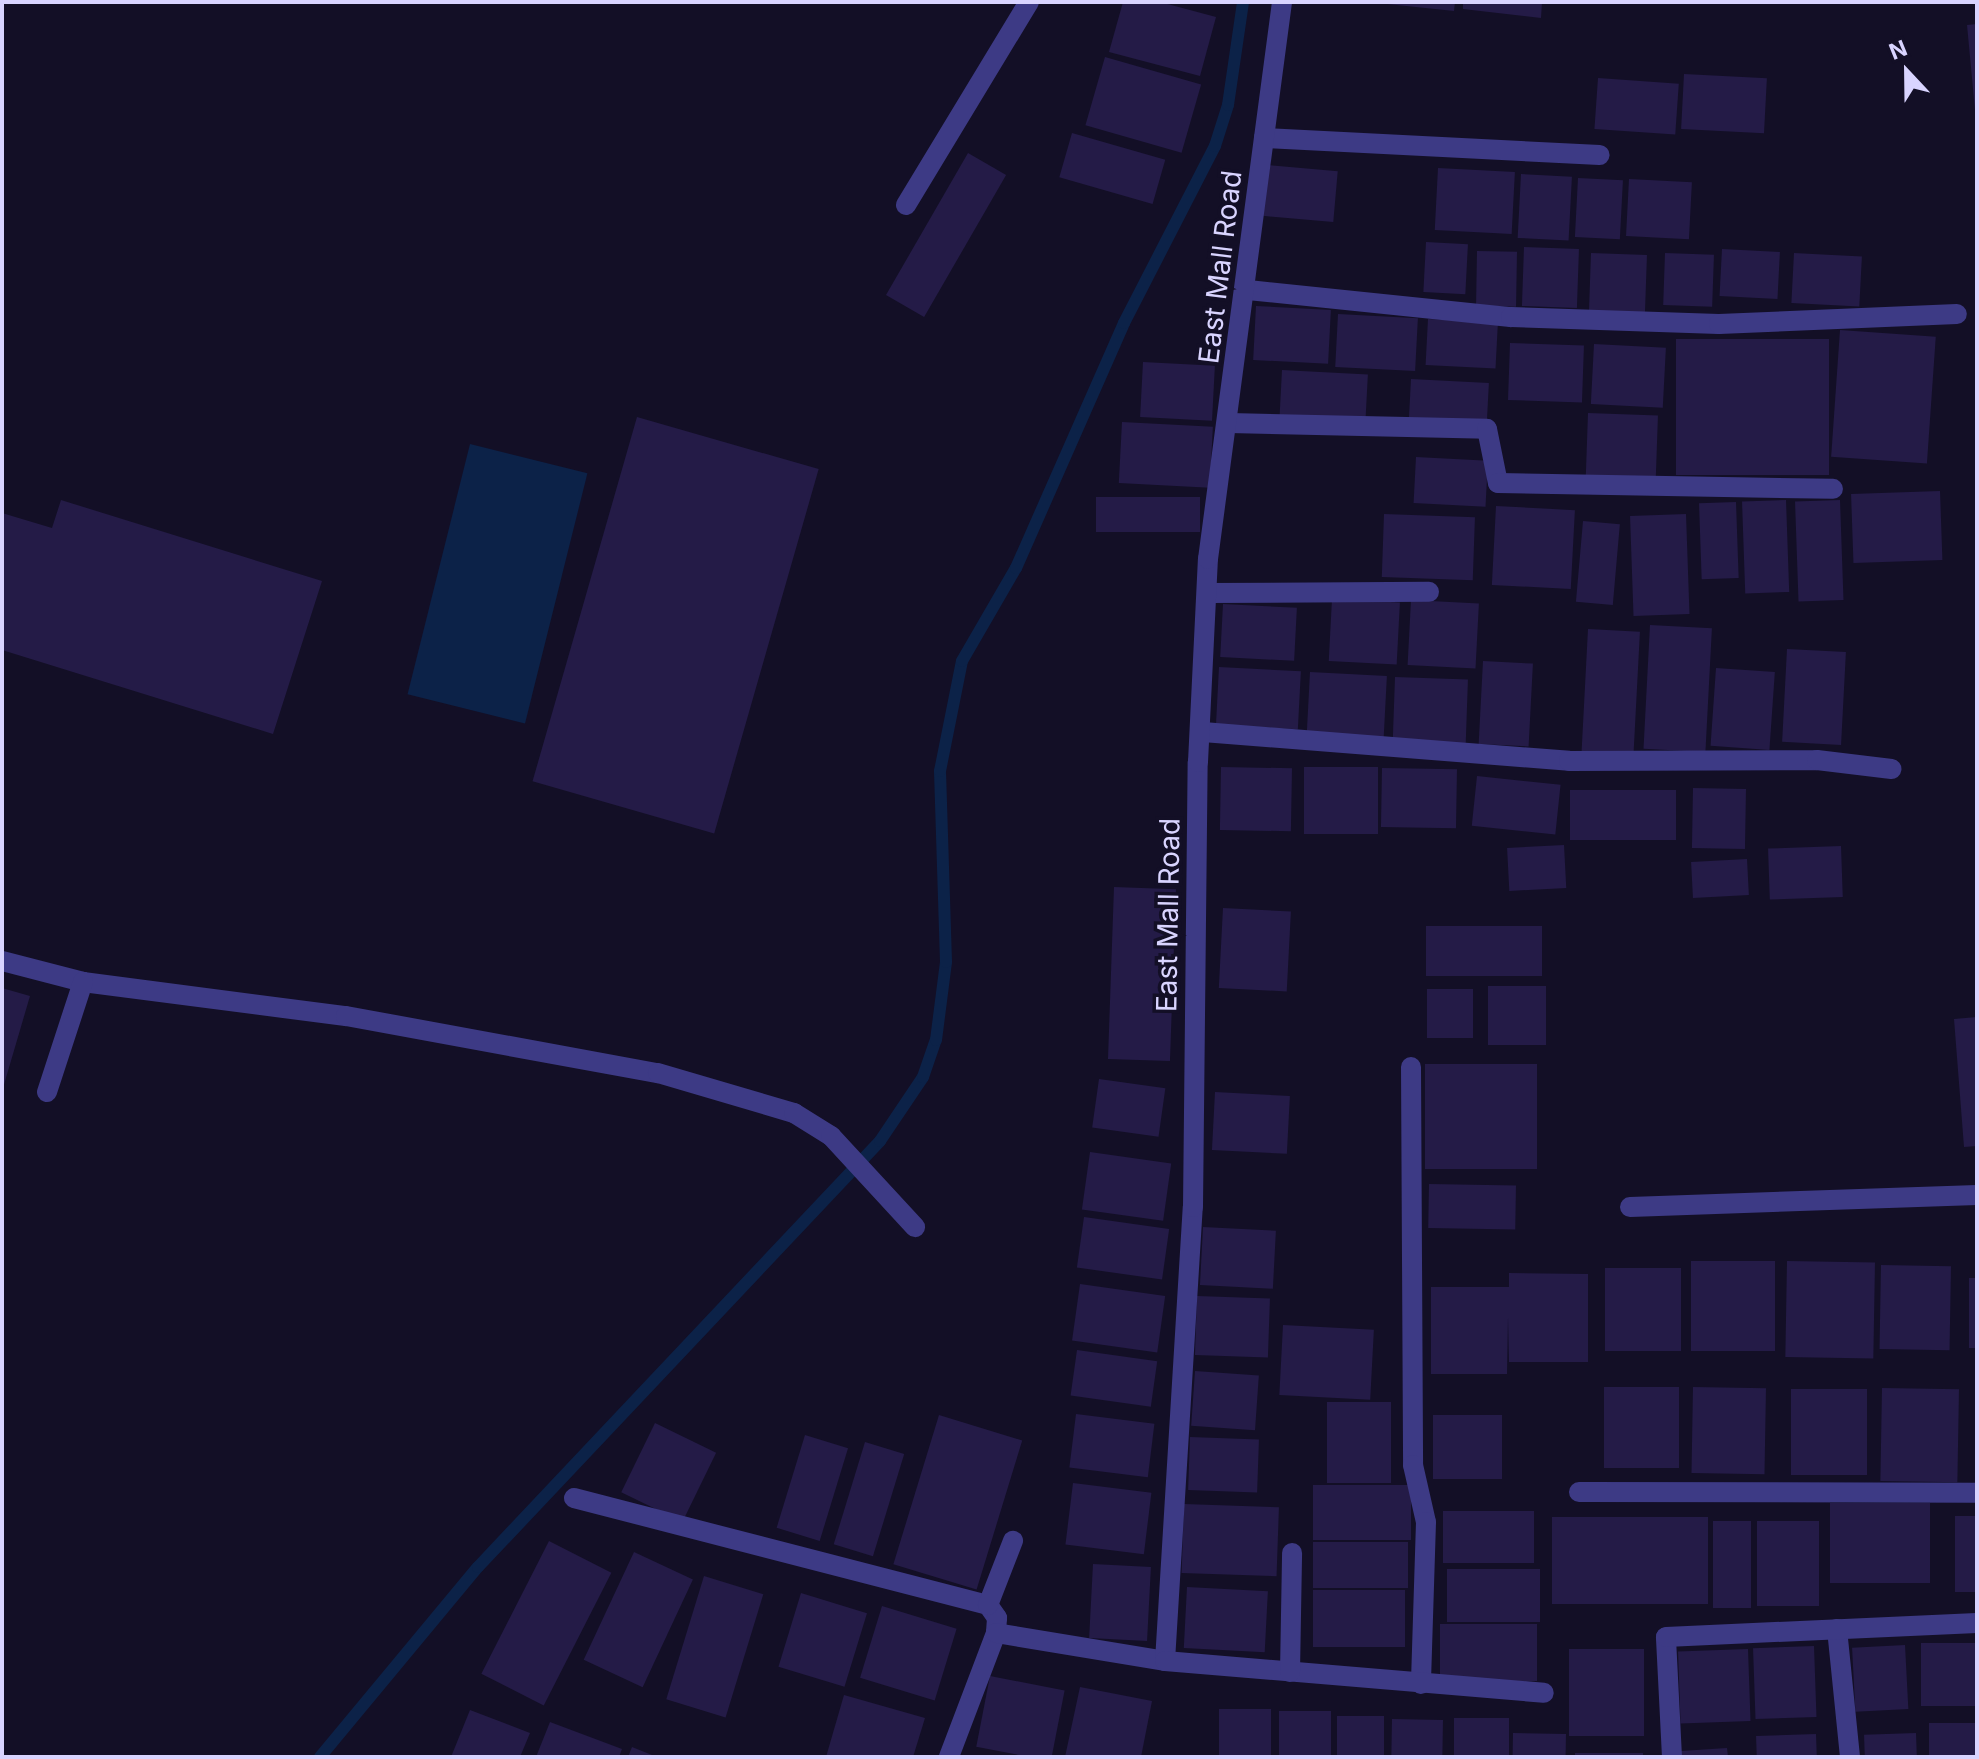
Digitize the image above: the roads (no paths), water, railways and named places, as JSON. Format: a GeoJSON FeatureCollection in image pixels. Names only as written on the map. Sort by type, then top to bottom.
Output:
{"type":"FeatureCollection","features":[{"type":"Feature","properties":{"kind":"street"},"geometry":{"type":"LineString","coordinates":[[906,205],[1029,2]]}},
{"type":"Feature","properties":{"kind":"street","name":"East Mall Road"},"geometry":{"type":"LineString","coordinates":[[1165,1661],[1193,1207],[1198,762],[1203,732],[1208,593],[1282,2]]}},
{"type":"Feature","properties":{"kind":"street"},"geometry":{"type":"LineString","coordinates":[[1264,138],[1600,155]]}},
{"type":"Feature","properties":{"kind":"street"},"geometry":{"type":"LineString","coordinates":[[1248,290],[1527,318],[1719,324],[1957,314]]}},
{"type":"Feature","properties":{"kind":"street"},"geometry":{"type":"LineString","coordinates":[[1229,423],[1487,429],[1498,483],[1833,489]]}},
{"type":"Feature","properties":{"kind":"street"},"geometry":{"type":"LineString","coordinates":[[1208,593],[1429,592]]}},
{"type":"Feature","properties":{"kind":"street"},"geometry":{"type":"LineString","coordinates":[[1203,732],[1569,761],[1817,760],[1891,769]]}},
{"type":"Feature","properties":{"kind":"street"},"geometry":{"type":"LineString","coordinates":[[2,961],[83,982],[346,1016],[658,1073],[794,1113],[831,1136],[868,1182],[915,1227]]}},
{"type":"Feature","properties":{"kind":"street"},"geometry":{"type":"LineString","coordinates":[[47,1092],[83,982]]}},
{"type":"Feature","properties":{"kind":"street"},"geometry":{"type":"LineString","coordinates":[[1411,1067],[1413,1465],[1426,1522],[1421,1684]]}},
{"type":"Feature","properties":{"kind":"street"},"geometry":{"type":"LineString","coordinates":[[1630,1207],[1977,1195]]}},
{"type":"Feature","properties":{"kind":"street"},"geometry":{"type":"LineString","coordinates":[[1579,1492],[1977,1493]]}},
{"type":"Feature","properties":{"kind":"street"},"geometry":{"type":"LineString","coordinates":[[574,1498],[988,1605],[997,1618],[996,1633],[949,1757]]}},
{"type":"Feature","properties":{"kind":"street"},"geometry":{"type":"LineString","coordinates":[[988,1605],[1013,1541]]}},
{"type":"Feature","properties":{"kind":"street"},"geometry":{"type":"LineString","coordinates":[[1290,1672],[1292,1553]]}},
{"type":"Feature","properties":{"kind":"street"},"geometry":{"type":"LineString","coordinates":[[1672,1757],[1666,1637],[1977,1623]]}},
{"type":"Feature","properties":{"kind":"street"},"geometry":{"type":"LineString","coordinates":[[1837,1629],[1850,1757]]}},
{"type":"Feature","properties":{"kind":"street"},"geometry":{"type":"LineString","coordinates":[[996,1633],[1165,1661],[1544,1693]]}},
{"type":"Feature","properties":{"kind":"water"},"geometry":{"type":"Polygon","coordinates":[[[470,444],[587,473],[525,724],[408,694],[470,444]]]}},
{"type":"Feature","properties":{"kind":"waterway"},"geometry":{"type":"LineString","coordinates":[[320,1757],[478,1567],[880,1141],[923,1077],[936,1040],[946,962],[940,771],[962,661],[1016,568],[1124,323],[1215,146],[1228,105],[1243,2]]}}]}
